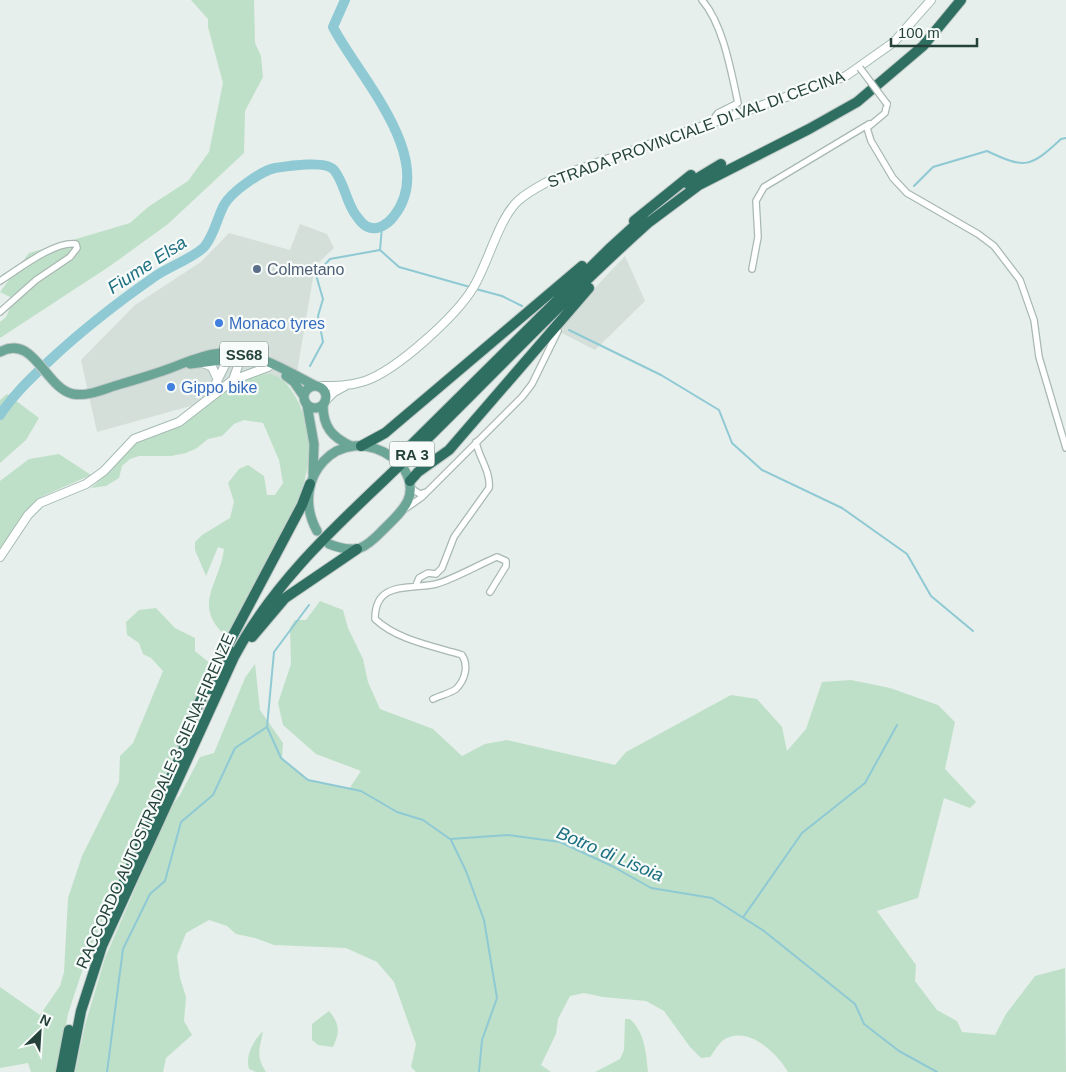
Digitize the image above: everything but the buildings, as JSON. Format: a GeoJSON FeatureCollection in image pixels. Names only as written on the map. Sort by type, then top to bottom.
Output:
{"type":"FeatureCollection","features":[{"type":"Feature","properties":{"kind":"highway","name":"RACCORDO AUTOSTRADALE 3 SIENA-FIRENZE"},"geometry":{"type":"LineString","coordinates":[[61,1072],[83,978],[97,942],[232,646],[254,610],[282,574],[609,249],[680,189],[722,164],[816,119],[854,96],[897,63],[919,42],[953,0]]}},
{"type":"Feature","properties":{"kind":"highway","name":"RACCORDO AUTOSTRADALE 3 SIENA-FIRENZE"},"geometry":{"type":"LineString","coordinates":[[69,1072],[75,1034],[94,968],[170,797],[240,647],[269,600],[300,564],[648,223],[699,185],[824,122],[873,90],[923,46],[961,0]]}},
{"type":"Feature","properties":{"kind":"highway"},"geometry":{"type":"LineString","coordinates":[[411,484],[418,472],[449,450],[588,289],[648,229],[687,198],[764,156],[775,146]]}},
{"type":"Feature","properties":{"kind":"highway"},"geometry":{"type":"LineString","coordinates":[[356,446],[384,433],[568,279],[662,197],[699,171],[722,164]]}},
{"type":"Feature","properties":{"kind":"highway"},"geometry":{"type":"LineString","coordinates":[[177,764],[178,749],[210,680],[302,505],[311,481]]}},
{"type":"Feature","properties":{"kind":"highway"},"geometry":{"type":"LineString","coordinates":[[170,797],[182,784],[240,658],[264,621],[294,591],[357,549]]}},
{"type":"Feature","properties":{"kind":"main road","name":"STRADA PROVINCIALE DI VAL DI CECINA"},"geometry":{"type":"LineString","coordinates":[[317,386],[346,385],[367,380],[390,369],[462,303],[474,287],[506,218],[517,201],[532,190],[554,178],[835,80],[860,68],[894,42],[931,0]]}},
{"type":"Feature","properties":{"kind":"main road","name":"SS68"},"geometry":{"type":"LineString","coordinates":[[0,352],[15,348],[29,353],[59,387],[71,394],[86,394],[203,358],[240,353],[317,386]]}},
{"type":"Feature","properties":{"kind":"main road"},"geometry":{"type":"LineString","coordinates":[[209,396],[217,378],[232,357],[238,366],[233,380]]}},
{"type":"Feature","properties":{"kind":"main road","name":"SS68"},"geometry":{"type":"LineString","coordinates":[[203,358],[232,357],[269,365],[290,378],[303,395],[307,405]]}},
{"type":"Feature","properties":{"kind":"main road"},"geometry":{"type":"LineString","coordinates":[[203,358],[212,367],[217,378]]}},
{"type":"Feature","properties":{"kind":"main road"},"geometry":{"type":"LineString","coordinates":[[0,557],[28,515],[40,503],[86,484],[104,471],[132,440],[181,420],[209,396],[233,380],[269,365]]}},
{"type":"Feature","properties":{"kind":"main road","name":"STRADA PROVINCIALE DI VAL DI CECINA"},"geometry":{"type":"LineString","coordinates":[[324,403],[337,390],[346,385]]}},
{"type":"Feature","properties":{"kind":"main road"},"geometry":{"type":"LineString","coordinates":[[303,395],[307,388],[317,386],[326,394],[323,420],[328,429],[339,440],[356,446],[377,449],[392,457]]}},
{"type":"Feature","properties":{"kind":"main road"},"geometry":{"type":"LineString","coordinates":[[317,531],[308,507],[314,444],[307,405],[316,408],[324,403]]}},
{"type":"Feature","properties":{"kind":"main road"},"geometry":{"type":"LineString","coordinates":[[311,481],[329,455],[356,446]]}},
{"type":"Feature","properties":{"kind":"main road"},"geometry":{"type":"LineString","coordinates":[[329,544],[344,549],[357,549],[370,542],[401,512],[408,501],[411,484],[404,469]]}},
{"type":"Feature","properties":{"kind":"street"},"geometry":{"type":"LineString","coordinates":[[702,0],[710,9],[718,26],[738,103],[718,112],[715,118],[717,122]]}},
{"type":"Feature","properties":{"kind":"street"},"geometry":{"type":"LineString","coordinates":[[752,269],[758,237],[756,201],[764,187],[885,113],[888,104],[860,68]]}},
{"type":"Feature","properties":{"kind":"street"},"geometry":{"type":"LineString","coordinates":[[869,124],[871,141],[893,178],[907,193],[978,234],[994,246],[1020,280],[1034,320],[1039,357],[1066,448]]}},
{"type":"Feature","properties":{"kind":"street"},"geometry":{"type":"LineString","coordinates":[[0,281],[56,247],[68,243],[76,244],[77,248],[70,257],[36,280],[0,312]]}},
{"type":"Feature","properties":{"kind":"street"},"geometry":{"type":"LineString","coordinates":[[401,512],[426,492],[529,390],[558,332]]}},
{"type":"Feature","properties":{"kind":"street"},"geometry":{"type":"LineString","coordinates":[[416,585],[419,578],[428,573],[436,574],[442,568],[454,537],[489,488],[490,478],[478,456],[476,442]]}},
{"type":"Feature","properties":{"kind":"street"},"geometry":{"type":"LineString","coordinates":[[411,484],[420,494],[426,492]]}},
{"type":"Feature","properties":{"kind":"street"},"geometry":{"type":"LineString","coordinates":[[433,699],[455,689],[466,671],[466,662],[462,655],[400,636],[383,627],[375,620],[375,610],[381,597],[394,589],[438,584],[497,558],[506,560],[506,566],[490,592]]}},
{"type":"Feature","properties":{"kind":"shaded area"},"geometry":{"type":"Polygon","coordinates":[[[300,224],[327,234],[334,248],[315,266],[297,372],[285,381],[271,374],[254,376],[212,400],[97,432],[81,360],[135,305],[201,262],[229,233],[290,250],[300,224]]]}},
{"type":"Feature","properties":{"kind":"shaded area"},"geometry":{"type":"Polygon","coordinates":[[[625,256],[645,301],[595,350],[560,332],[573,311],[625,256]]]}},
{"type":"Feature","properties":{"kind":"green space"},"geometry":{"type":"Polygon","coordinates":[[[191,0],[254,0],[255,43],[261,56],[263,77],[245,111],[244,153],[168,224],[110,266],[0,338],[0,322],[6,317],[14,299],[0,292],[29,253],[130,223],[148,207],[188,181],[209,152],[223,83],[208,27],[208,19],[191,0]]]}},
{"type":"Feature","properties":{"kind":"green space"},"geometry":{"type":"Polygon","coordinates":[[[271,374],[280,378],[287,385],[300,405],[310,440],[309,461],[301,496],[226,636],[216,625],[210,614],[209,604],[210,594],[222,562],[224,549],[218,547],[206,576],[195,550],[195,542],[202,535],[230,518],[234,502],[228,483],[239,469],[248,465],[264,476],[267,495],[275,495],[283,483],[279,460],[263,423],[244,420],[234,424],[222,436],[208,439],[197,448],[186,453],[171,456],[139,456],[130,459],[122,466],[119,478],[106,486],[91,488],[134,445],[183,424],[234,385],[258,375],[271,374]]]}},
{"type":"Feature","properties":{"kind":"green space"},"geometry":{"type":"Polygon","coordinates":[[[7,394],[39,418],[26,440],[0,463],[0,400],[7,394]]]}},
{"type":"Feature","properties":{"kind":"green space"},"geometry":{"type":"Polygon","coordinates":[[[59,454],[91,475],[43,496],[34,502],[0,550],[0,481],[29,459],[59,454]]]}},
{"type":"Feature","properties":{"kind":"green space"},"geometry":{"type":"Polygon","coordinates":[[[320,601],[343,610],[348,628],[363,659],[368,682],[380,709],[433,729],[462,756],[485,744],[507,740],[615,765],[626,752],[731,695],[757,699],[782,727],[787,751],[806,729],[822,682],[851,680],[890,688],[938,705],[955,722],[945,769],[976,802],[970,808],[944,798],[918,898],[877,911],[916,965],[915,981],[937,1010],[957,1021],[962,1032],[995,1035],[1006,1014],[1035,976],[1065,968],[1066,1072],[788,1072],[770,1050],[761,1043],[743,1036],[734,1036],[723,1040],[710,1057],[701,1058],[690,1047],[664,1011],[646,1001],[603,997],[584,993],[570,996],[558,1019],[556,1034],[541,1065],[551,1072],[416,1072],[411,1067],[416,1044],[394,982],[377,962],[346,948],[274,945],[236,934],[227,926],[209,920],[186,933],[177,956],[180,978],[186,997],[184,1021],[192,1035],[166,1058],[163,1072],[75,1072],[85,1025],[105,958],[170,808],[180,795],[200,757],[214,753],[245,678],[255,664],[260,710],[283,743],[282,759],[308,780],[349,789],[361,771],[316,754],[283,725],[278,703],[291,664],[290,628],[295,620],[306,620],[320,601]]]}},
{"type":"Feature","properties":{"kind":"green space"},"geometry":{"type":"Polygon","coordinates":[[[156,608],[175,628],[195,638],[195,651],[212,665],[87,956],[68,1014],[57,1072],[31,1072],[28,1063],[0,1068],[0,987],[40,1015],[60,986],[64,972],[68,898],[82,856],[119,782],[120,756],[133,743],[163,671],[151,658],[143,654],[139,643],[127,635],[126,622],[139,610],[156,608]]]}},
{"type":"Feature","properties":{"kind":"green space"},"geometry":{"type":"Polygon","coordinates":[[[329,1011],[338,1028],[333,1047],[318,1045],[312,1040],[312,1024],[329,1011]]]}},
{"type":"Feature","properties":{"kind":"green space"},"geometry":{"type":"Polygon","coordinates":[[[625,1019],[630,1019],[639,1030],[645,1050],[648,1072],[595,1072],[620,1059],[624,1050],[625,1019]]]}},
{"type":"Feature","properties":{"kind":"green space"},"geometry":{"type":"Polygon","coordinates":[[[263,1031],[259,1056],[266,1072],[256,1072],[249,1069],[248,1058],[256,1039],[263,1031]]]}},
{"type":"Feature","properties":{"kind":"waterway","name":"Fiume Elsa"},"geometry":{"type":"LineString","coordinates":[[0,415],[28,381],[87,328],[157,275],[201,250],[211,236],[224,205],[240,188],[262,173],[275,168],[297,165],[315,164],[330,167],[334,170],[343,186],[352,209],[364,225],[375,228],[386,224],[392,219],[405,194],[407,169],[401,144],[390,119],[333,27],[345,0]]}},
{"type":"Feature","properties":{"kind":"waterway"},"geometry":{"type":"LineString","coordinates":[[914,186],[933,167],[987,151],[1010,161],[1027,163],[1042,156],[1061,139],[1066,138]]}},
{"type":"Feature","properties":{"kind":"waterway"},"geometry":{"type":"LineString","coordinates":[[310,366],[323,342],[318,316],[323,299],[316,275],[330,259],[380,250],[382,227]]}},
{"type":"Feature","properties":{"kind":"waterway"},"geometry":{"type":"LineString","coordinates":[[380,250],[399,267],[470,287]]}},
{"type":"Feature","properties":{"kind":"waterway"},"geometry":{"type":"LineString","coordinates":[[476,289],[502,296],[522,306]]}},
{"type":"Feature","properties":{"kind":"waterway"},"geometry":{"type":"LineString","coordinates":[[569,330],[661,375],[719,410],[732,443],[762,470],[842,508],[907,554],[931,596],[973,631]]}},
{"type":"Feature","properties":{"kind":"waterway","name":"Botro di Lisoia"},"geometry":{"type":"LineString","coordinates":[[309,605],[274,652],[267,727],[281,758],[308,780],[361,791],[397,812],[423,820],[450,839],[508,835],[560,842],[612,866],[651,888],[712,898],[764,931],[855,1004],[864,1024],[899,1051],[937,1072]]}},
{"type":"Feature","properties":{"kind":"waterway"},"geometry":{"type":"LineString","coordinates":[[744,916],[802,833],[865,783],[897,725]]}},
{"type":"Feature","properties":{"kind":"waterway"},"geometry":{"type":"LineString","coordinates":[[107,1072],[123,949],[150,894],[165,881],[181,822],[213,795],[235,748],[267,727]]}},
{"type":"Feature","properties":{"kind":"waterway"},"geometry":{"type":"LineString","coordinates":[[451,840],[466,871],[484,920],[497,998],[482,1040],[479,1072]]}},
{"type":"Feature","properties":{"kind":"place","name":"Colmetano"},"geometry":{"type":"Point","coordinates":[257,269]}},
{"type":"Feature","properties":{"kind":"place","name":"Monaco tyres"},"geometry":{"type":"Point","coordinates":[219,323]}},
{"type":"Feature","properties":{"kind":"place","name":"Gippo bike"},"geometry":{"type":"Point","coordinates":[171,387]}}]}
